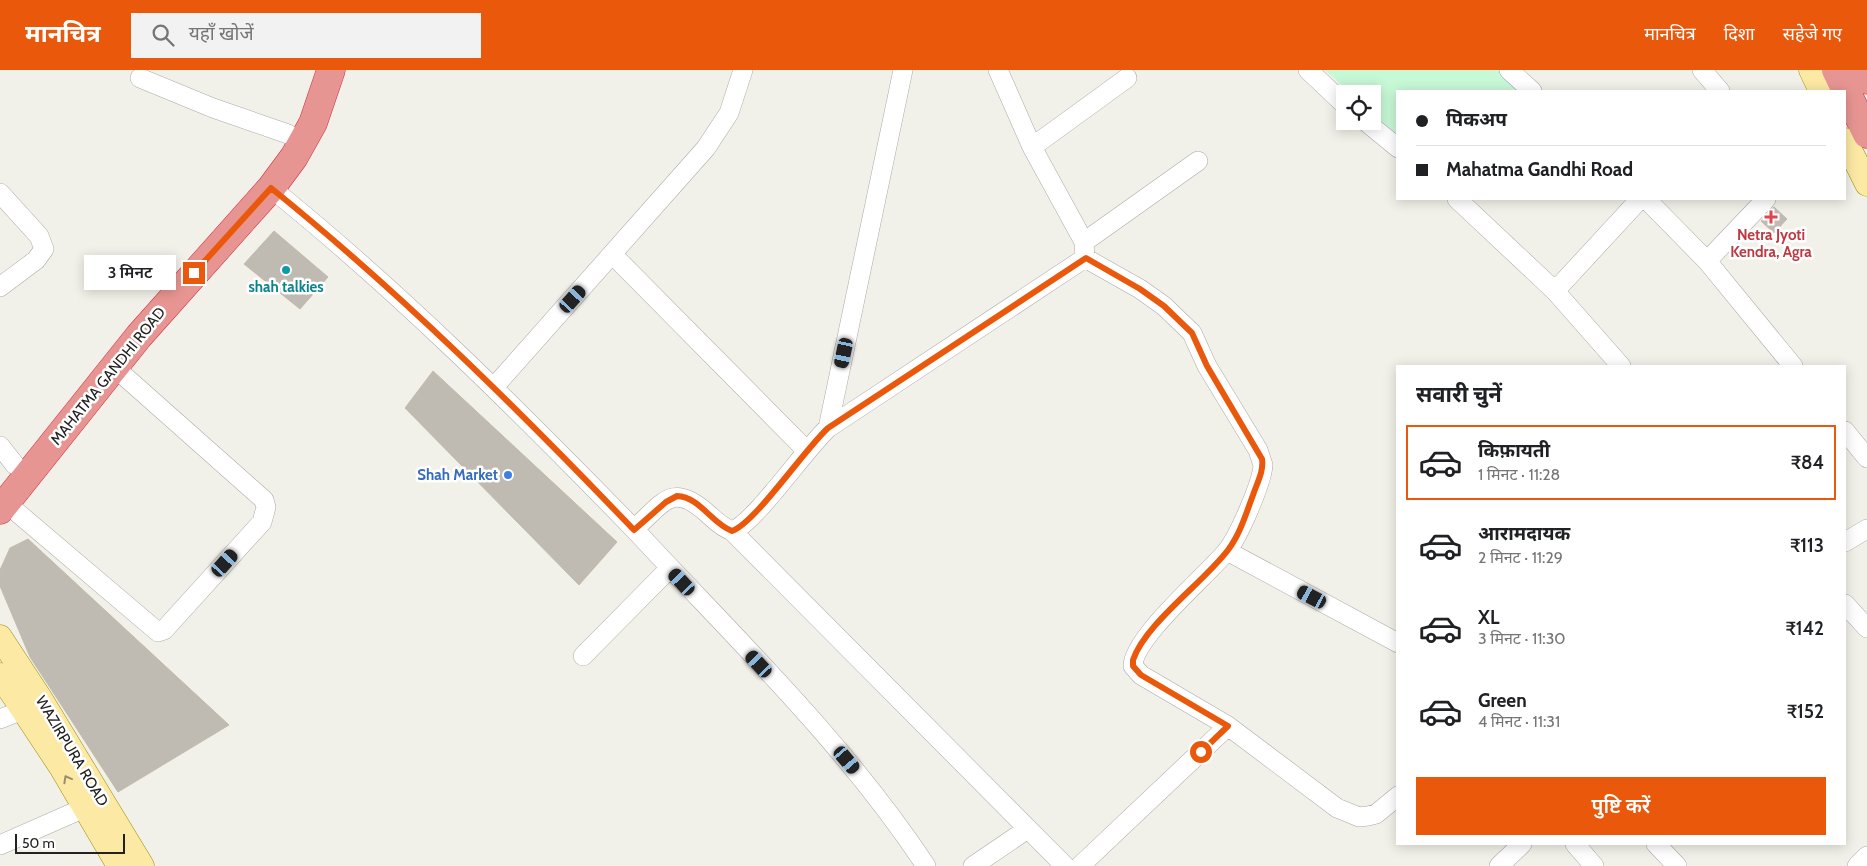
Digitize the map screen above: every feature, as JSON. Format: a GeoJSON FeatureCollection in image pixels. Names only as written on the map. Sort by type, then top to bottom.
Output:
{"type":"FeatureCollection","features":[{"type":"Feature","properties":{"kind":"highway","name":"MAHATMA GANDHI ROAD"},"geometry":{"type":"LineString","coordinates":[[4,481],[66,397],[259,177],[288,134],[302,102],[312,70]]}},
{"type":"Feature","properties":{"kind":"highway","name":"MAHATMA GANDHI ROAD"},"geometry":{"type":"LineString","coordinates":[[4,481],[113,366],[271,188],[294,157],[313,123],[331,70]]}},
{"type":"Feature","properties":{"kind":"highway"},"geometry":{"type":"LineString","coordinates":[[1836,70],[1846,90]]}},
{"type":"Feature","properties":{"kind":"highway"},"geometry":{"type":"LineString","coordinates":[[1862,70],[1867,80]]}},
{"type":"Feature","properties":{"kind":"highway"},"geometry":{"type":"LineString","coordinates":[[1846,91],[1867,134]]}},
{"type":"Feature","properties":{"kind":"main road"},"geometry":{"type":"LineString","coordinates":[[1811,70],[1821,90]]}},
{"type":"Feature","properties":{"kind":"main road"},"geometry":{"type":"LineString","coordinates":[[1846,142],[1867,184]]}},
{"type":"Feature","properties":{"kind":"main road","name":"WAZIRPURA ROAD"},"geometry":{"type":"LineString","coordinates":[[0,637],[61,767],[119,866]]}},
{"type":"Feature","properties":{"kind":"main road","name":"WAZIRPURA ROAD"},"geometry":{"type":"LineString","coordinates":[[0,675],[32,704],[142,866]]}},
{"type":"Feature","properties":{"kind":"street"},"geometry":{"type":"LineString","coordinates":[[494,387],[613,255],[719,131],[728,114],[743,70]]}},
{"type":"Feature","properties":{"kind":"street"},"geometry":{"type":"LineString","coordinates":[[828,428],[903,70]]}},
{"type":"Feature","properties":{"kind":"street"},"geometry":{"type":"LineString","coordinates":[[998,70],[1032,147],[1085,250],[1164,306],[1192,333],[1207,366],[1262,459],[1263,469],[1237,536],[1227,551],[1155,627],[1134,656],[1133,666],[1141,675],[1228,726],[1337,808],[1359,817],[1376,814],[1396,798]]}},
{"type":"Feature","properties":{"kind":"street"},"geometry":{"type":"LineString","coordinates":[[1308,70],[1336,96]]}},
{"type":"Feature","properties":{"kind":"street"},"geometry":{"type":"LineString","coordinates":[[1509,70],[1528,90]]}},
{"type":"Feature","properties":{"kind":"street"},"geometry":{"type":"LineString","coordinates":[[1702,70],[1719,90]]}},
{"type":"Feature","properties":{"kind":"street"},"geometry":{"type":"LineString","coordinates":[[140,78],[213,108],[288,134]]}},
{"type":"Feature","properties":{"kind":"street"},"geometry":{"type":"LineString","coordinates":[[1032,147],[1127,78]]}},
{"type":"Feature","properties":{"kind":"street"},"geometry":{"type":"LineString","coordinates":[[1376,130],[1396,146]]}},
{"type":"Feature","properties":{"kind":"street"},"geometry":{"type":"LineString","coordinates":[[732,531],[748,520],[806,450],[828,428],[1085,250],[1198,161]]}},
{"type":"Feature","properties":{"kind":"street"},"geometry":{"type":"LineString","coordinates":[[271,188],[326,232],[400,298],[494,387],[634,530],[836,747],[892,817],[926,866]]}},
{"type":"Feature","properties":{"kind":"street"},"geometry":{"type":"LineString","coordinates":[[0,193],[39,236],[44,249],[36,260],[0,286]]}},
{"type":"Feature","properties":{"kind":"street"},"geometry":{"type":"LineString","coordinates":[[1458,200],[1555,291],[1620,365]]}},
{"type":"Feature","properties":{"kind":"street"},"geometry":{"type":"LineString","coordinates":[[1555,291],[1639,200]]}},
{"type":"Feature","properties":{"kind":"street"},"geometry":{"type":"LineString","coordinates":[[1647,200],[1707,261],[1792,365]]}},
{"type":"Feature","properties":{"kind":"street"},"geometry":{"type":"LineString","coordinates":[[1707,261],[1765,200]]}},
{"type":"Feature","properties":{"kind":"street"},"geometry":{"type":"LineString","coordinates":[[613,255],[806,450]]}},
{"type":"Feature","properties":{"kind":"street"},"geometry":{"type":"LineString","coordinates":[[4,481],[158,632],[164,630],[262,522],[266,507],[264,500],[113,366]]}},
{"type":"Feature","properties":{"kind":"street"},"geometry":{"type":"LineString","coordinates":[[1846,432],[1867,458]]}},
{"type":"Feature","properties":{"kind":"street"},"geometry":{"type":"LineString","coordinates":[[634,530],[666,502],[677,496],[694,501],[723,528],[732,531],[1026,830],[1065,866]]}},
{"type":"Feature","properties":{"kind":"street"},"geometry":{"type":"LineString","coordinates":[[1846,541],[1867,529]]}},
{"type":"Feature","properties":{"kind":"street"},"geometry":{"type":"LineString","coordinates":[[1227,551],[1396,642]]}},
{"type":"Feature","properties":{"kind":"street"},"geometry":{"type":"LineString","coordinates":[[583,656],[670,568]]}},
{"type":"Feature","properties":{"kind":"street"},"geometry":{"type":"LineString","coordinates":[[1846,605],[1867,628]]}},
{"type":"Feature","properties":{"kind":"street"},"geometry":{"type":"LineString","coordinates":[[0,719],[32,704]]}},
{"type":"Feature","properties":{"kind":"street"},"geometry":{"type":"LineString","coordinates":[[1080,866],[1228,726]]}},
{"type":"Feature","properties":{"kind":"street"},"geometry":{"type":"LineString","coordinates":[[0,845],[84,808]]}},
{"type":"Feature","properties":{"kind":"street"},"geometry":{"type":"LineString","coordinates":[[973,866],[1026,830]]}},
{"type":"Feature","properties":{"kind":"street"},"geometry":{"type":"LineString","coordinates":[[1499,866],[1521,845]]}},
{"type":"Feature","properties":{"kind":"street"},"geometry":{"type":"LineString","coordinates":[[1576,845],[1594,866]]}},
{"type":"Feature","properties":{"kind":"street"},"geometry":{"type":"LineString","coordinates":[[1657,845],[1677,866]]}},
{"type":"Feature","properties":{"kind":"street"},"geometry":{"type":"LineString","coordinates":[[1857,866],[1867,856]]}},
{"type":"Feature","properties":{"kind":"green space"},"geometry":{"type":"Polygon","coordinates":[[[1325,70],[1519,70],[1528,78],[1516,90],[1396,90],[1396,134],[1381,120],[1381,85],[1342,85],[1325,70]]]}},
{"type":"Feature","properties":{"kind":"building"},"geometry":{"type":"Polygon","coordinates":[[[1774,207],[1787,219],[1774,233],[1761,221],[1774,207]]]}},
{"type":"Feature","properties":{"kind":"building","name":"shah talkies"},"geometry":{"type":"Polygon","coordinates":[[[274,231],[328,277],[300,309],[244,264],[274,231]]]}},
{"type":"Feature","properties":{"kind":"building","name":"Shah Market"},"geometry":{"type":"Polygon","coordinates":[[[433,371],[617,542],[579,585],[405,408],[433,371]]]}},
{"type":"Feature","properties":{"kind":"building"},"geometry":{"type":"Polygon","coordinates":[[[28,539],[229,725],[118,792],[30,657],[0,586],[0,570],[10,548],[28,539]]]}},
{"type":"Feature","properties":{"kind":"place","name":"Netra Jyoti Kendra, Agra"},"geometry":{"type":"Point","coordinates":[1771,217]}},
{"type":"Feature","properties":{"kind":"place","name":"shah talkies"},"geometry":{"type":"Point","coordinates":[286,270]}},
{"type":"Feature","properties":{"kind":"place","name":"Shah Market"},"geometry":{"type":"Point","coordinates":[508,475]}},
{"type":"Feature","properties":{"kind":"route"},"geometry":{"type":"LineString","coordinates":[[194,273],[271,188],[326,232],[400,298],[494,387],[634,530],[666,502],[677,496],[682,496],[694,501],[723,528],[732,531],[742,526],[748,520],[806,450],[828,428],[1086,258],[1140,289],[1182,321],[1197,341],[1207,366],[1262,459],[1263,469],[1237,536],[1227,551],[1155,627],[1133,660],[1133,666],[1141,675],[1228,726],[1201,752]]}}]}
